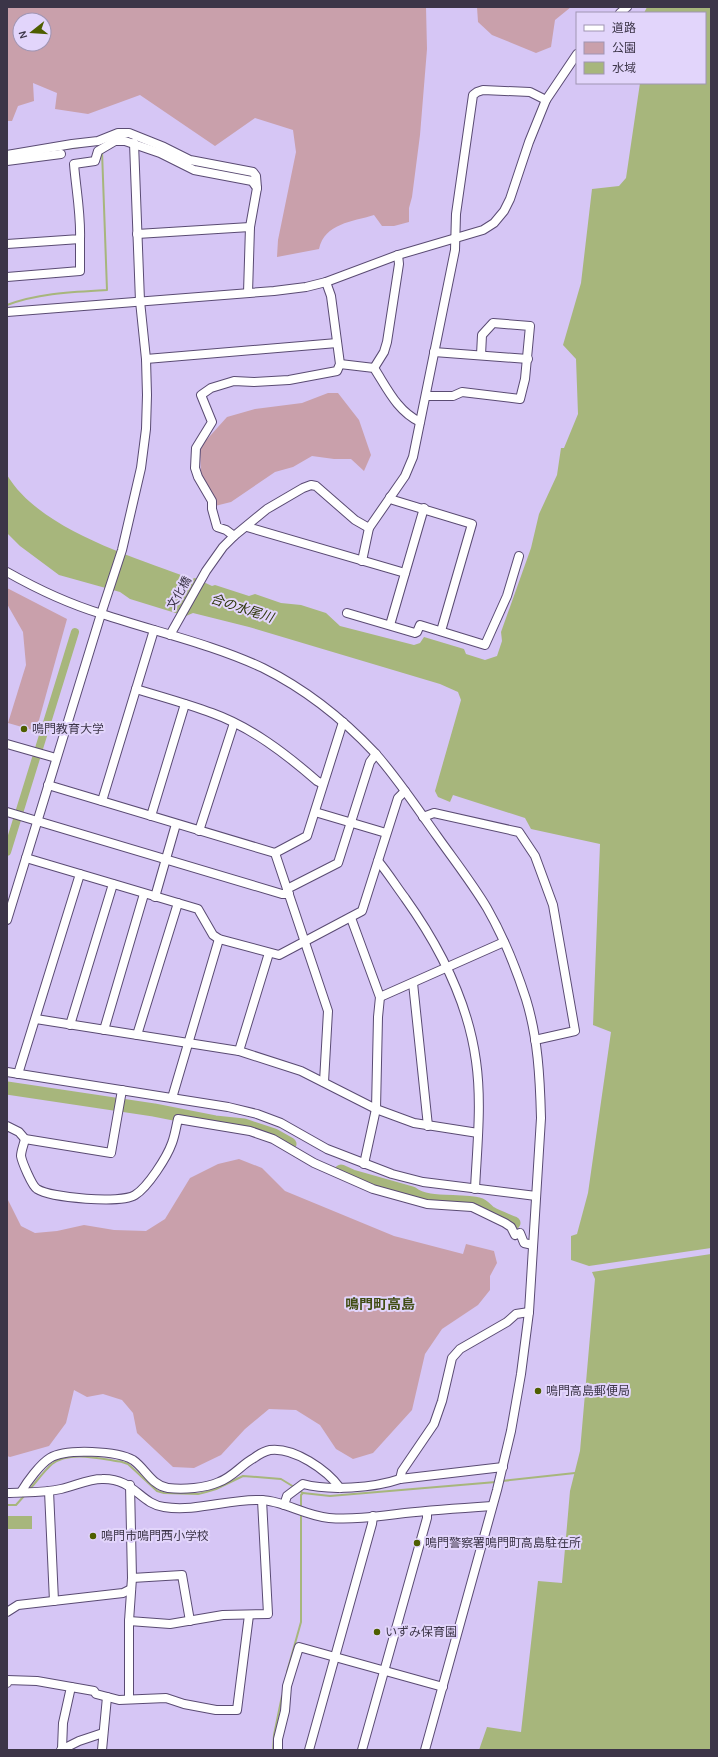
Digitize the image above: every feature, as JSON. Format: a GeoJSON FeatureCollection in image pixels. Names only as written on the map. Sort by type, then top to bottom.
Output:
{"type":"FeatureCollection","features":[{"type":"Feature","properties":{"kind":"street"},"geometry":{"type":"LineString","coordinates":[[7,312],[306,288],[326,282],[398,254],[483,230],[494,223],[504,211],[510,199],[529,142],[546,100],[576,55]]}},
{"type":"Feature","properties":{"kind":"street"},"geometry":{"type":"LineString","coordinates":[[362,561],[369,528],[405,476],[413,457],[455,250],[456,214],[473,95],[483,90],[530,92],[546,100]]}},
{"type":"Feature","properties":{"kind":"street"},"geometry":{"type":"LineString","coordinates":[[7,155],[98,141],[118,133],[129,134],[190,160],[253,172],[256,176],[257,188],[250,227],[248,293]]}},
{"type":"Feature","properties":{"kind":"street"},"geometry":{"type":"LineString","coordinates":[[7,277],[80,270],[81,218],[78,210],[74,164],[95,161],[98,151],[115,141],[134,143],[160,153],[194,170],[252,180],[257,188]]}},
{"type":"Feature","properties":{"kind":"street"},"geometry":{"type":"LineString","coordinates":[[7,920],[100,614],[122,550],[142,460],[147,402],[146,359],[140,301],[134,143]]}},
{"type":"Feature","properties":{"kind":"street"},"geometry":{"type":"LineString","coordinates":[[7,161],[60,154]]}},
{"type":"Feature","properties":{"kind":"street"},"geometry":{"type":"LineString","coordinates":[[137,234],[250,227]]}},
{"type":"Feature","properties":{"kind":"street"},"geometry":{"type":"LineString","coordinates":[[7,244],[80,239]]}},
{"type":"Feature","properties":{"kind":"street"},"geometry":{"type":"LineString","coordinates":[[374,368],[384,352],[387,342],[399,264],[398,254]]}},
{"type":"Feature","properties":{"kind":"street"},"geometry":{"type":"LineString","coordinates":[[234,536],[226,530],[217,527],[212,509],[212,501],[198,477],[195,468],[196,448],[212,422],[201,395],[210,388],[234,381],[254,382],[289,380],[337,371],[340,364],[331,296],[326,282]]}},
{"type":"Feature","properties":{"kind":"street"},"geometry":{"type":"LineString","coordinates":[[426,396],[453,396],[462,392],[520,399],[526,379],[530,326],[493,323],[482,335],[481,355]]}},
{"type":"Feature","properties":{"kind":"street"},"geometry":{"type":"LineString","coordinates":[[146,359],[337,343]]}},
{"type":"Feature","properties":{"kind":"street"},"geometry":{"type":"LineString","coordinates":[[434,352],[528,359]]}},
{"type":"Feature","properties":{"kind":"street"},"geometry":{"type":"LineString","coordinates":[[340,364],[374,368]]}},
{"type":"Feature","properties":{"kind":"street"},"geometry":{"type":"LineString","coordinates":[[374,368],[395,402],[405,413],[420,422]]}},
{"type":"Feature","properties":{"kind":"street","name":"文化橋"},"geometry":{"type":"LineString","coordinates":[[170,635],[202,579],[223,547],[267,509],[303,488],[311,485],[316,486],[355,520],[369,528]]}},
{"type":"Feature","properties":{"kind":"street"},"geometry":{"type":"LineString","coordinates":[[390,497],[393,500],[424,508],[472,524],[441,631]]}},
{"type":"Feature","properties":{"kind":"street"},"geometry":{"type":"LineString","coordinates":[[390,625],[424,508]]}},
{"type":"Feature","properties":{"kind":"street"},"geometry":{"type":"LineString","coordinates":[[246,527],[404,573]]}},
{"type":"Feature","properties":{"kind":"street"},"geometry":{"type":"LineString","coordinates":[[347,613],[415,633],[420,625],[485,645],[506,596],[519,556]]}},
{"type":"Feature","properties":{"kind":"street"},"geometry":{"type":"LineString","coordinates":[[7,572],[58,598],[100,614],[221,650],[264,669],[292,685],[343,722],[376,754],[405,791],[486,908],[504,942],[526,1001],[535,1040],[539,1067],[540,1112],[534,1244],[529,1312],[521,1374],[498,1490],[492,1506],[425,1750]]}},
{"type":"Feature","properties":{"kind":"street"},"geometry":{"type":"LineString","coordinates":[[102,801],[154,630]]}},
{"type":"Feature","properties":{"kind":"street"},"geometry":{"type":"LineString","coordinates":[[136,689],[213,713],[234,723],[279,749],[317,781],[323,784]]}},
{"type":"Feature","properties":{"kind":"street"},"geometry":{"type":"LineString","coordinates":[[151,816],[185,704]]}},
{"type":"Feature","properties":{"kind":"street"},"geometry":{"type":"LineString","coordinates":[[48,785],[275,853],[307,836],[343,722]]}},
{"type":"Feature","properties":{"kind":"street"},"geometry":{"type":"LineString","coordinates":[[199,831],[234,723]]}},
{"type":"Feature","properties":{"kind":"street"},"geometry":{"type":"LineString","coordinates":[[7,744],[56,758]]}},
{"type":"Feature","properties":{"kind":"street"},"geometry":{"type":"LineString","coordinates":[[9,813],[282,894],[338,863],[370,762],[376,754]]}},
{"type":"Feature","properties":{"kind":"street"},"geometry":{"type":"LineString","coordinates":[[26,858],[198,909],[213,936],[219,939],[279,955],[362,911],[398,798],[405,791]]}},
{"type":"Feature","properties":{"kind":"street"},"geometry":{"type":"LineString","coordinates":[[315,812],[386,834]]}},
{"type":"Feature","properties":{"kind":"street"},"geometry":{"type":"LineString","coordinates":[[423,817],[434,813],[519,832],[535,856],[553,905],[575,1031],[535,1040]]}},
{"type":"Feature","properties":{"kind":"street"},"geometry":{"type":"LineString","coordinates":[[155,897],[176,824]]}},
{"type":"Feature","properties":{"kind":"street"},"geometry":{"type":"LineString","coordinates":[[275,853],[328,1011],[324,1082]]}},
{"type":"Feature","properties":{"kind":"street"},"geometry":{"type":"LineString","coordinates":[[378,861],[417,915],[448,968],[462,1001],[470,1028],[474,1048],[478,1099],[475,1189]]}},
{"type":"Feature","properties":{"kind":"street"},"geometry":{"type":"LineString","coordinates":[[18,1074],[80,874]]}},
{"type":"Feature","properties":{"kind":"street"},"geometry":{"type":"LineString","coordinates":[[70,1025],[113,884]]}},
{"type":"Feature","properties":{"kind":"street"},"geometry":{"type":"LineString","coordinates":[[104,1030],[144,894]]}},
{"type":"Feature","properties":{"kind":"street"},"geometry":{"type":"LineString","coordinates":[[137,1035],[178,904]]}},
{"type":"Feature","properties":{"kind":"street"},"geometry":{"type":"LineString","coordinates":[[351,918],[380,997],[378,1017],[376,1109],[364,1164]]}},
{"type":"Feature","properties":{"kind":"street"},"geometry":{"type":"LineString","coordinates":[[172,1098],[187,1043],[219,939]]}},
{"type":"Feature","properties":{"kind":"street"},"geometry":{"type":"LineString","coordinates":[[380,997],[504,942]]}},
{"type":"Feature","properties":{"kind":"street"},"geometry":{"type":"LineString","coordinates":[[240,1052],[269,953]]}},
{"type":"Feature","properties":{"kind":"street"},"geometry":{"type":"LineString","coordinates":[[413,983],[428,1126]]}},
{"type":"Feature","properties":{"kind":"street"},"geometry":{"type":"LineString","coordinates":[[36,1019],[240,1052],[301,1071],[376,1109],[414,1123],[478,1133]]}},
{"type":"Feature","properties":{"kind":"street"},"geometry":{"type":"LineString","coordinates":[[7,1072],[228,1107],[256,1114],[281,1124],[327,1149],[392,1174],[423,1182],[536,1196]]}},
{"type":"Feature","properties":{"kind":"street"},"geometry":{"type":"LineString","coordinates":[[7,1126],[19,1132],[26,1139],[111,1153],[120,1110],[122,1090]]}},
{"type":"Feature","properties":{"kind":"street"},"geometry":{"type":"LineString","coordinates":[[26,1139],[21,1156],[31,1181],[36,1189],[59,1196],[81,1199],[118,1198],[131,1197],[137,1194],[148,1182],[163,1160],[172,1143],[178,1119],[250,1131],[273,1139],[314,1163],[373,1189],[427,1204],[472,1207],[506,1223],[511,1227],[515,1235],[520,1233],[524,1243],[534,1244]]}},
{"type":"Feature","properties":{"kind":"street"},"geometry":{"type":"LineString","coordinates":[[400,1479],[402,1471],[434,1424],[442,1401],[452,1358],[460,1349],[507,1322],[516,1314],[529,1312]]}},
{"type":"Feature","properties":{"kind":"street"},"geometry":{"type":"LineString","coordinates":[[21,1492],[26,1484],[49,1459],[56,1455],[75,1452],[118,1454],[128,1457],[160,1486],[168,1488],[206,1487],[228,1478],[253,1458],[270,1450],[290,1451],[317,1466],[336,1482],[340,1488]]}},
{"type":"Feature","properties":{"kind":"street"},"geometry":{"type":"LineString","coordinates":[[284,1505],[287,1496],[300,1485],[314,1488],[340,1488],[388,1483],[400,1479],[503,1469]]}},
{"type":"Feature","properties":{"kind":"street"},"geometry":{"type":"LineString","coordinates":[[7,1493],[49,1491],[102,1479],[117,1480],[130,1485],[147,1500],[162,1507],[191,1508],[237,1500],[262,1500],[284,1505],[305,1514],[344,1519],[492,1506]]}},
{"type":"Feature","properties":{"kind":"street"},"geometry":{"type":"LineString","coordinates":[[129,1699],[129,1621],[132,1578],[130,1485]]}},
{"type":"Feature","properties":{"kind":"street"},"geometry":{"type":"LineString","coordinates":[[49,1491],[54,1601]]}},
{"type":"Feature","properties":{"kind":"street"},"geometry":{"type":"LineString","coordinates":[[129,1621],[170,1624],[223,1615],[268,1614],[262,1500]]}},
{"type":"Feature","properties":{"kind":"street"},"geometry":{"type":"LineString","coordinates":[[362,1750],[427,1518],[427,1511]]}},
{"type":"Feature","properties":{"kind":"street"},"geometry":{"type":"LineString","coordinates":[[309,1750],[372,1524],[372,1516]]}},
{"type":"Feature","properties":{"kind":"street"},"geometry":{"type":"LineString","coordinates":[[132,1578],[182,1575],[190,1621]]}},
{"type":"Feature","properties":{"kind":"street"},"geometry":{"type":"LineString","coordinates":[[7,1612],[18,1605],[122,1593],[131,1589]]}},
{"type":"Feature","properties":{"kind":"street"},"geometry":{"type":"LineString","coordinates":[[7,1683],[7,1680],[17,1680],[94,1691],[96,1694],[119,1700],[166,1698],[184,1704],[216,1710],[237,1710],[249,1615]]}},
{"type":"Feature","properties":{"kind":"street"},"geometry":{"type":"LineString","coordinates":[[278,1750],[278,1739],[285,1712],[287,1686],[299,1647],[443,1687]]}},
{"type":"Feature","properties":{"kind":"street"},"geometry":{"type":"LineString","coordinates":[[62,1750],[63,1724],[70,1687]]}},
{"type":"Feature","properties":{"kind":"street"},"geometry":{"type":"LineString","coordinates":[[102,1750],[107,1697]]}},
{"type":"Feature","properties":{"kind":"street"},"geometry":{"type":"LineString","coordinates":[[62,1750],[79,1741],[103,1733]]}},
{"type":"Feature","properties":{"kind":"green space"},"geometry":{"type":"Polygon","coordinates":[[[7,7],[426,7],[427,49],[420,135],[412,197],[409,208],[409,222],[394,226],[382,226],[374,215],[349,222],[340,225],[327,234],[322,240],[319,249],[277,257],[278,240],[296,152],[293,130],[255,118],[215,146],[140,95],[88,114],[55,109],[57,93],[33,83],[34,101],[18,106],[12,121],[7,121],[7,7]]]}},
{"type":"Feature","properties":{"kind":"green space"},"geometry":{"type":"Polygon","coordinates":[[[477,7],[571,7],[555,20],[551,47],[536,53],[492,35],[478,22],[477,7]]]}},
{"type":"Feature","properties":{"kind":"green space"},"geometry":{"type":"Polygon","coordinates":[[[328,393],[338,393],[359,420],[371,455],[364,471],[351,459],[334,459],[312,456],[293,467],[275,472],[231,502],[215,506],[201,476],[200,447],[227,417],[255,409],[302,403],[328,393]]]}},
{"type":"Feature","properties":{"kind":"green space"},"geometry":{"type":"Polygon","coordinates":[[[7,588],[67,619],[36,731],[8,723],[26,665],[23,632],[7,604],[7,588]]]}},
{"type":"Feature","properties":{"kind":"green space"},"geometry":{"type":"Polygon","coordinates":[[[239,1159],[262,1168],[285,1191],[394,1236],[463,1254],[466,1244],[494,1251],[497,1263],[490,1276],[490,1290],[478,1305],[442,1329],[425,1354],[412,1410],[373,1453],[353,1459],[336,1449],[320,1425],[296,1410],[269,1409],[245,1429],[221,1455],[194,1468],[173,1467],[137,1433],[133,1413],[122,1400],[103,1394],[87,1397],[74,1390],[66,1423],[49,1446],[10,1457],[7,1456],[7,1198],[21,1226],[35,1233],[57,1231],[84,1225],[114,1230],[146,1231],[165,1219],[190,1178],[218,1164],[239,1159]]]}},
{"type":"Feature","properties":{"kind":"water","name":"合の水尾川"},"geometry":{"type":"Polygon","coordinates":[[[647,7],[711,7],[711,1248],[589,1266],[571,1260],[571,1236],[577,1234],[588,1193],[611,1032],[593,1025],[600,844],[531,829],[525,818],[453,795],[450,802],[438,797],[435,791],[461,700],[458,692],[440,684],[249,627],[193,613],[186,616],[130,599],[120,592],[59,575],[20,546],[7,533],[7,475],[22,494],[42,511],[65,526],[90,539],[143,561],[192,579],[195,578],[212,586],[215,585],[249,596],[255,594],[281,603],[301,605],[326,613],[340,626],[414,645],[420,643],[424,637],[464,649],[466,654],[485,660],[497,656],[502,641],[501,632],[531,548],[539,514],[557,475],[561,448],[564,448],[578,414],[576,359],[563,345],[581,283],[592,189],[619,186],[626,178],[640,84],[706,84],[706,12],[644,12],[647,7]]]}},
{"type":"Feature","properties":{"kind":"water"},"geometry":{"type":"Polygon","coordinates":[[[711,1254],[711,1750],[479,1750],[487,1727],[521,1732],[538,1581],[562,1583],[570,1491],[580,1451],[595,1279],[592,1272],[711,1254]]]}},
{"type":"Feature","properties":{"kind":"water"},"geometry":{"type":"Polygon","coordinates":[[[7,1516],[32,1516],[32,1529],[7,1529],[7,1516]]]}},
{"type":"Feature","properties":{"kind":"waterway"},"geometry":{"type":"LineString","coordinates":[[58,150],[80,147]]}},
{"type":"Feature","properties":{"kind":"waterway"},"geometry":{"type":"LineString","coordinates":[[7,305],[31,298],[69,292],[107,290],[102,151]]}},
{"type":"Feature","properties":{"kind":"waterway"},"geometry":{"type":"LineString","coordinates":[[194,166],[217,169]]}},
{"type":"Feature","properties":{"kind":"waterway"},"geometry":{"type":"LineString","coordinates":[[7,852],[75,632]]}},
{"type":"Feature","properties":{"kind":"waterway"},"geometry":{"type":"LineString","coordinates":[[7,1088],[154,1110],[215,1122],[244,1125],[274,1135],[290,1144]]}},
{"type":"Feature","properties":{"kind":"waterway"},"geometry":{"type":"LineString","coordinates":[[341,1171],[352,1176],[412,1193],[418,1197],[426,1199],[479,1204],[491,1213],[514,1223]]}},
{"type":"Feature","properties":{"kind":"waterway"},"geometry":{"type":"LineString","coordinates":[[29,1490],[52,1464],[68,1457],[77,1456],[128,1464],[157,1491],[164,1493],[198,1494],[216,1489],[243,1476],[281,1479],[294,1487]]}},
{"type":"Feature","properties":{"kind":"waterway"},"geometry":{"type":"LineString","coordinates":[[502,1481],[575,1473]]}},
{"type":"Feature","properties":{"kind":"waterway"},"geometry":{"type":"LineString","coordinates":[[298,1490],[303,1493],[330,1496],[496,1482]]}},
{"type":"Feature","properties":{"kind":"waterway"},"geometry":{"type":"LineString","coordinates":[[301,1508],[301,1495],[303,1493]]}},
{"type":"Feature","properties":{"kind":"waterway"},"geometry":{"type":"LineString","coordinates":[[7,1505],[16,1505],[24,1496]]}},
{"type":"Feature","properties":{"kind":"waterway"},"geometry":{"type":"LineString","coordinates":[[287,1672],[301,1622],[301,1512]]}},
{"type":"Feature","properties":{"kind":"waterway"},"geometry":{"type":"LineString","coordinates":[[273,1750],[274,1735],[282,1696]]}},
{"type":"Feature","properties":{"kind":"place","name":"鳴門教育大学"},"geometry":{"type":"Point","coordinates":[24,729]}},
{"type":"Feature","properties":{"kind":"place","name":"鳴門高島郵便局"},"geometry":{"type":"Point","coordinates":[538,1391]}},
{"type":"Feature","properties":{"kind":"place","name":"鳴門市鳴門西小学校"},"geometry":{"type":"Point","coordinates":[93,1536]}},
{"type":"Feature","properties":{"kind":"place","name":"鳴門警察署鳴門町高島駐在所"},"geometry":{"type":"Point","coordinates":[417,1543]}},
{"type":"Feature","properties":{"kind":"place","name":"いずみ保育園"},"geometry":{"type":"Point","coordinates":[377,1632]}},
{"type":"Feature","properties":{"kind":"district","name":"鳴門町高島"},"geometry":{"type":"Point","coordinates":[380,1304]}}]}
